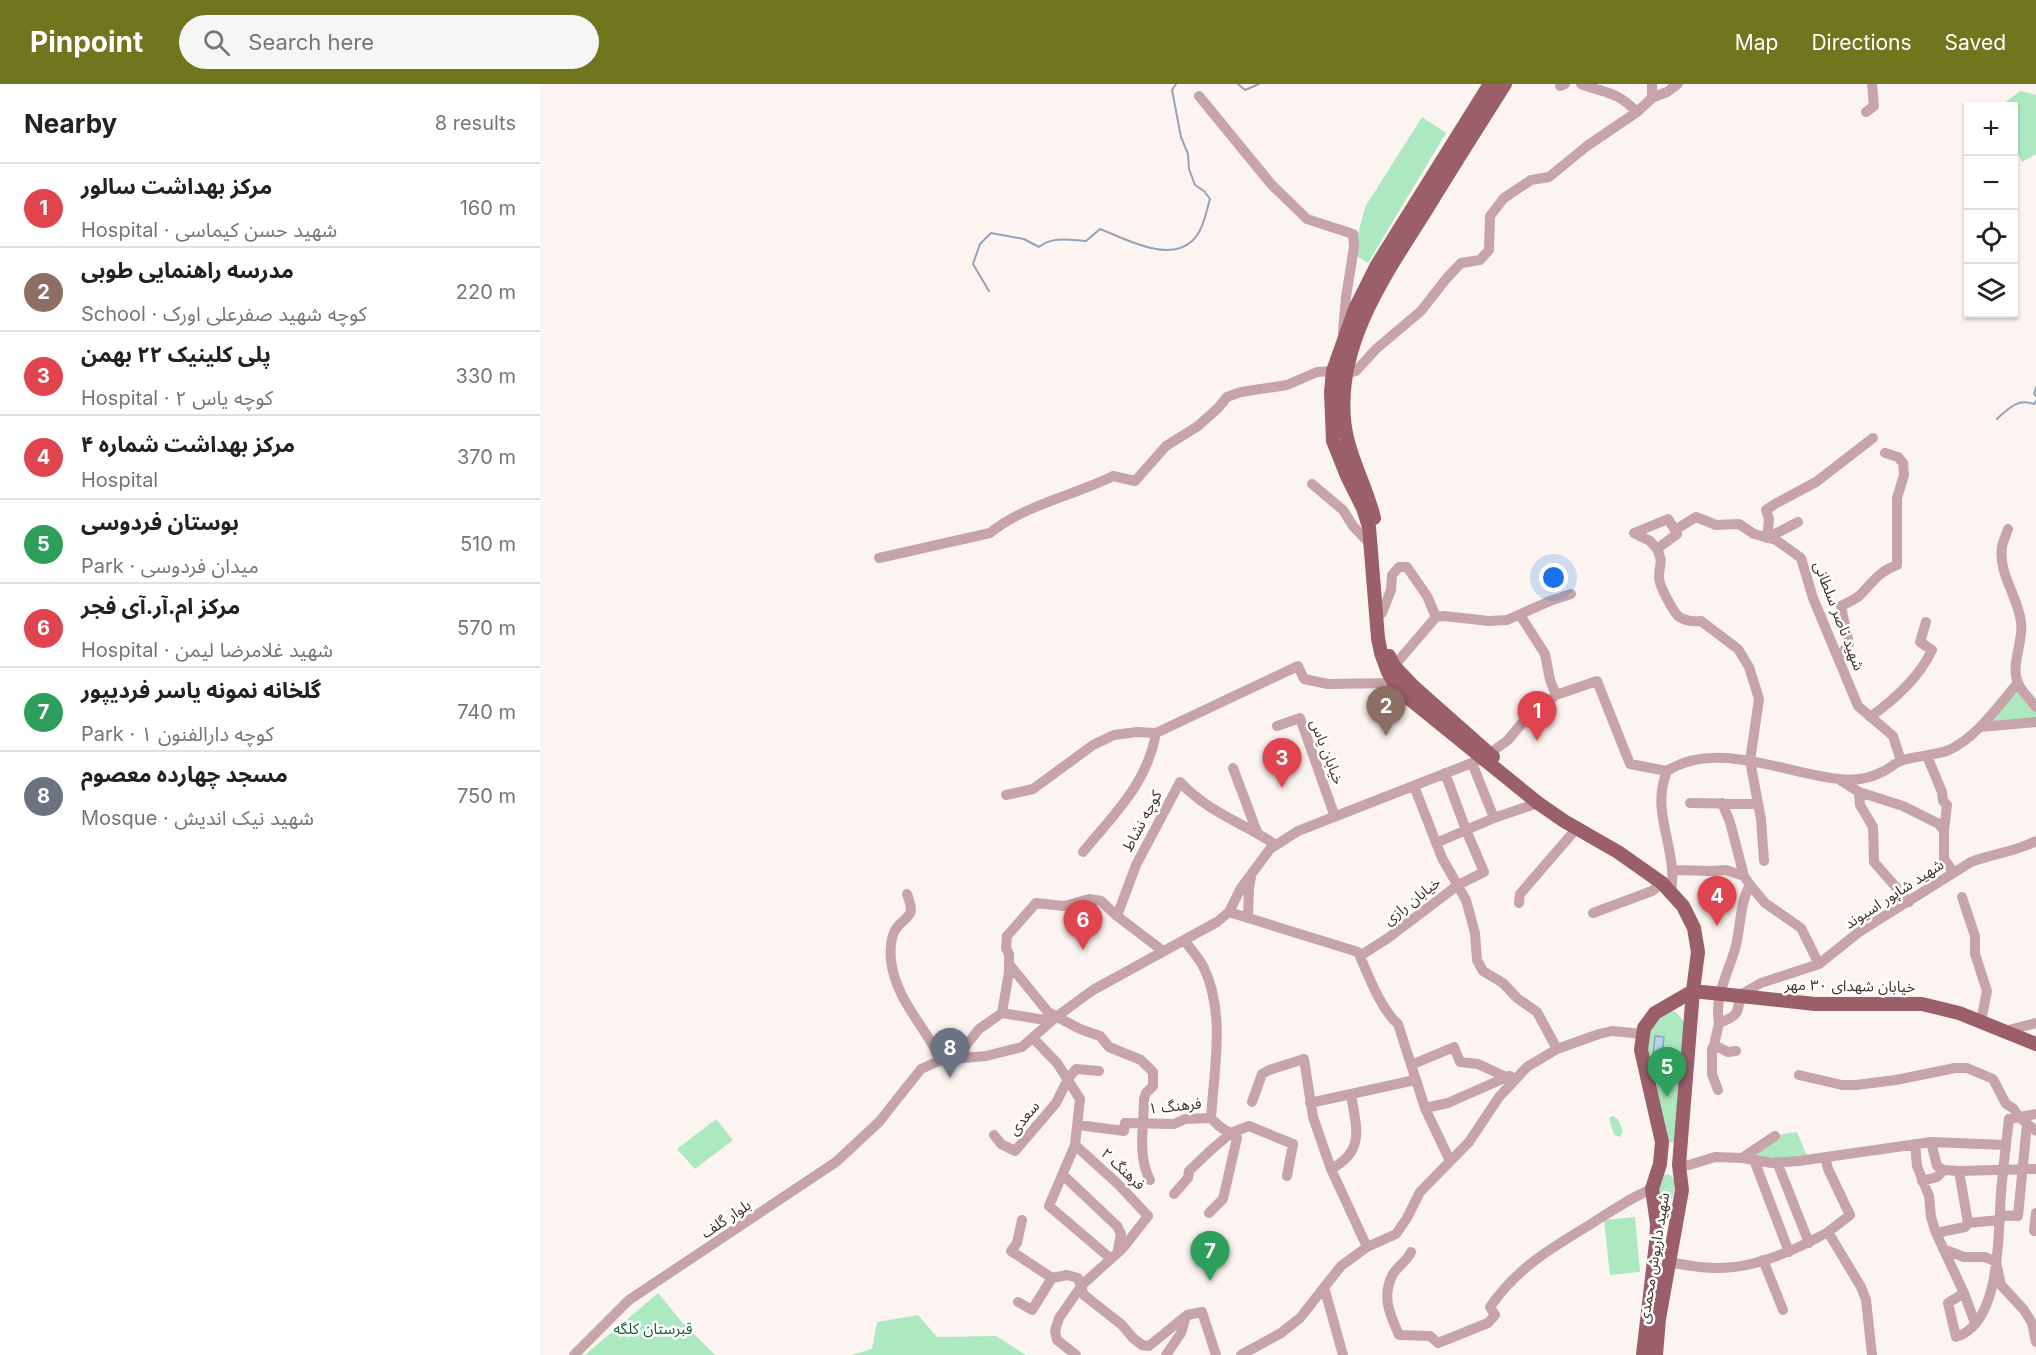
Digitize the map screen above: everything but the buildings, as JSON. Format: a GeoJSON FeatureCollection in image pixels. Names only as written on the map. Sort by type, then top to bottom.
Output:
{"type":"FeatureCollection","features":[{"type":"Feature","properties":{"kind":"main road"},"geometry":{"type":"LineString","coordinates":[[1410,692],[1387,651],[1369,527],[1363,508],[1333,441],[1331,392],[1372,300],[1505,84]]}},
{"type":"Feature","properties":{"kind":"main road"},"geometry":{"type":"LineString","coordinates":[[1488,85],[1377,265],[1355,309],[1343,339],[1339,372],[1344,418],[1347,441],[1358,475],[1370,500],[1378,534],[1381,653],[1394,683],[1410,692],[1482,759],[1538,803],[1577,828]]}},
{"type":"Feature","properties":{"kind":"main road"},"geometry":{"type":"LineString","coordinates":[[1482,759],[1569,817],[1577,828]]}},
{"type":"Feature","properties":{"kind":"main road","name":"شهید داریوش محمدی"},"geometry":{"type":"LineString","coordinates":[[1577,828],[1618,852],[1666,888],[1683,906],[1694,928],[1698,952],[1679,1165],[1682,1190],[1659,1319],[1656,1355]]}},
{"type":"Feature","properties":{"kind":"main road"},"geometry":{"type":"LineString","coordinates":[[1643,1034],[1644,1028],[1655,1013],[1693,991]]}},
{"type":"Feature","properties":{"kind":"main road","name":"خیابان شهدای ۳۰ مهر"},"geometry":{"type":"LineString","coordinates":[[1693,991],[1815,1004],[1922,1004],[1959,1013],[2036,1044]]}},
{"type":"Feature","properties":{"kind":"main road"},"geometry":{"type":"LineString","coordinates":[[1671,1004],[1687,1012],[1691,1021]]}},
{"type":"Feature","properties":{"kind":"main road","name":"شهید داریوش محمدی"},"geometry":{"type":"LineString","coordinates":[[1643,1034],[1641,1050],[1662,1142],[1660,1164],[1652,1189],[1657,1224],[1656,1243],[1643,1355]]}},
{"type":"Feature","properties":{"kind":"main road"},"geometry":{"type":"LineString","coordinates":[[1660,1164],[1679,1165]]}},
{"type":"Feature","properties":{"kind":"main road"},"geometry":{"type":"LineString","coordinates":[[1653,1204],[1664,1211],[1675,1207],[1680,1200]]}},
{"type":"Feature","properties":{"kind":"street"},"geometry":{"type":"LineString","coordinates":[[1581,84],[1613,94],[1637,112]]}},
{"type":"Feature","properties":{"kind":"street"},"geometry":{"type":"LineString","coordinates":[[1652,84],[1652,98]]}},
{"type":"Feature","properties":{"kind":"street"},"geometry":{"type":"LineString","coordinates":[[879,558],[990,533],[1020,514],[1091,487],[1113,476],[1135,481],[1166,446],[1198,426],[1227,397],[1241,392],[1287,385],[1317,372],[1356,371],[1376,349],[1421,311],[1461,263],[1480,260],[1489,250],[1490,216],[1504,198],[1531,180],[1549,177],[1587,146],[1637,112],[1652,98],[1667,92],[1678,84]]}},
{"type":"Feature","properties":{"kind":"street"},"geometry":{"type":"LineString","coordinates":[[1866,112],[1874,106],[1872,84]]}},
{"type":"Feature","properties":{"kind":"street"},"geometry":{"type":"LineString","coordinates":[[1199,96],[1271,184],[1306,219],[1353,234],[1354,247],[1346,297],[1343,339]]}},
{"type":"Feature","properties":{"kind":"street"},"geometry":{"type":"LineString","coordinates":[[1767,538],[1769,519],[1766,510],[1816,482],[1873,438]]}},
{"type":"Feature","properties":{"kind":"street"},"geometry":{"type":"LineString","coordinates":[[1838,659],[1849,644],[1841,606],[1858,597],[1885,569],[1897,565],[1897,498],[1904,475],[1903,463],[1898,457],[1885,453]]}},
{"type":"Feature","properties":{"kind":"street"},"geometry":{"type":"LineString","coordinates":[[1312,484],[1343,510],[1353,526],[1370,544]]}},
{"type":"Feature","properties":{"kind":"street","name":"شهید ناصر سلطانی"},"geometry":{"type":"LineString","coordinates":[[1675,530],[1696,517],[1716,525],[1739,524],[1754,534],[1787,547],[1801,558],[1813,598],[1858,706],[1893,736],[1901,761]]}},
{"type":"Feature","properties":{"kind":"street"},"geometry":{"type":"LineString","coordinates":[[1657,549],[1677,534],[1668,519],[1634,533],[1657,549],[1662,561],[1659,576],[1661,587],[1679,617],[1692,622],[1701,621],[1718,633],[1738,649],[1749,667],[1759,699],[1750,761],[1756,804],[1761,819],[1764,861]]}},
{"type":"Feature","properties":{"kind":"street"},"geometry":{"type":"LineString","coordinates":[[1767,538],[1798,522]]}},
{"type":"Feature","properties":{"kind":"street"},"geometry":{"type":"LineString","coordinates":[[2008,529],[2002,547],[2002,560],[2021,621],[2022,639],[2015,670],[2017,684],[2034,699]]}},
{"type":"Feature","properties":{"kind":"street"},"geometry":{"type":"LineString","coordinates":[[1381,618],[1391,590],[1392,575],[1399,567],[1407,567],[1427,596],[1436,617]]}},
{"type":"Feature","properties":{"kind":"street"},"geometry":{"type":"LineString","coordinates":[[1436,617],[1507,620],[1571,594]]}},
{"type":"Feature","properties":{"kind":"street"},"geometry":{"type":"LineString","coordinates":[[1520,615],[1535,635],[1545,654],[1550,680],[1556,695]]}},
{"type":"Feature","properties":{"kind":"street"},"geometry":{"type":"LineString","coordinates":[[1394,666],[1436,617]]}},
{"type":"Feature","properties":{"kind":"street"},"geometry":{"type":"LineString","coordinates":[[1870,717],[1891,701],[1925,665],[1932,650],[1920,642],[1926,622]]}},
{"type":"Feature","properties":{"kind":"street"},"geometry":{"type":"LineString","coordinates":[[1006,795],[1033,789],[1093,745],[1114,735],[1137,732],[1156,733],[1298,666],[1304,679],[1328,684],[1394,683]]}},
{"type":"Feature","properties":{"kind":"street"},"geometry":{"type":"LineString","coordinates":[[907,894],[912,907],[910,916],[898,926],[890,943],[891,962],[909,1009],[932,1040],[941,1060],[986,1056],[1022,1047],[1054,1019],[1093,990],[1217,922],[1229,912],[1241,888],[1270,849],[1298,831],[1482,759],[1508,740],[1522,723],[1556,695],[1597,681],[1630,764],[1667,771]]}},
{"type":"Feature","properties":{"kind":"street"},"geometry":{"type":"LineString","coordinates":[[1593,914],[1652,891],[1666,888],[1672,870],[1660,802],[1662,783],[1667,771],[1677,764],[1697,759],[1750,761],[1840,779],[1863,779],[1901,761],[1950,749],[1980,727],[2017,684]]}},
{"type":"Feature","properties":{"kind":"street","name":"خیابان یاس"},"geometry":{"type":"LineString","coordinates":[[1277,726],[1300,718],[1335,817]]}},
{"type":"Feature","properties":{"kind":"street"},"geometry":{"type":"LineString","coordinates":[[1980,727],[2036,722]]}},
{"type":"Feature","properties":{"kind":"street"},"geometry":{"type":"LineString","coordinates":[[1083,852],[1122,807],[1138,784],[1152,753],[1156,733]]}},
{"type":"Feature","properties":{"kind":"street"},"geometry":{"type":"LineString","coordinates":[[1927,756],[1947,805],[1944,859],[1954,873]]}},
{"type":"Feature","properties":{"kind":"street"},"geometry":{"type":"LineString","coordinates":[[1482,759],[1494,818]]}},
{"type":"Feature","properties":{"kind":"street"},"geometry":{"type":"LineString","coordinates":[[1233,768],[1257,832]]}},
{"type":"Feature","properties":{"kind":"street"},"geometry":{"type":"LineString","coordinates":[[1445,772],[1466,830]]}},
{"type":"Feature","properties":{"kind":"street"},"geometry":{"type":"LineString","coordinates":[[1840,779],[1859,792],[1903,806],[1939,824],[1944,831]]}},
{"type":"Feature","properties":{"kind":"street","name":"کوچه نشاط"},"geometry":{"type":"LineString","coordinates":[[1117,916],[1136,865],[1180,782],[1194,798],[1257,832],[1276,845]]}},
{"type":"Feature","properties":{"kind":"street"},"geometry":{"type":"LineString","coordinates":[[1414,786],[1442,858],[1466,900],[1475,933],[1477,960],[1483,970],[1503,983],[1517,998],[1537,1012],[1557,1049]]}},
{"type":"Feature","properties":{"kind":"street"},"geometry":{"type":"LineString","coordinates":[[1859,792],[1860,805],[1872,827],[1874,862],[1909,902]]}},
{"type":"Feature","properties":{"kind":"street"},"geometry":{"type":"LineString","coordinates":[[1436,843],[1494,818],[1538,803]]}},
{"type":"Feature","properties":{"kind":"street"},"geometry":{"type":"LineString","coordinates":[[1690,803],[1756,804]]}},
{"type":"Feature","properties":{"kind":"street"},"geometry":{"type":"LineString","coordinates":[[1718,1090],[1712,1074],[1711,1059],[1719,1023],[1716,1009],[1735,950],[1747,881],[1722,803]]}},
{"type":"Feature","properties":{"kind":"street"},"geometry":{"type":"LineString","coordinates":[[1519,903],[1520,894],[1577,828]]}},
{"type":"Feature","properties":{"kind":"street","name":"خیابان رازی"},"geometry":{"type":"LineString","coordinates":[[1360,956],[1388,938],[1458,885],[1484,872],[1466,830]]}},
{"type":"Feature","properties":{"kind":"street","name":"شهید شاپور اسیوند"},"geometry":{"type":"LineString","coordinates":[[1740,995],[1761,983],[1819,964],[1859,932],[1971,862],[1989,855],[2013,851],[2036,841]]}},
{"type":"Feature","properties":{"kind":"street"},"geometry":{"type":"LineString","coordinates":[[1672,870],[1726,870],[1747,881],[1765,903],[1801,928],[1819,964]]}},
{"type":"Feature","properties":{"kind":"street"},"geometry":{"type":"LineString","coordinates":[[1248,918],[1249,888],[1253,871]]}},
{"type":"Feature","properties":{"kind":"street"},"geometry":{"type":"LineString","coordinates":[[1962,897],[1975,936],[1975,954],[1987,990],[1981,1021]]}},
{"type":"Feature","properties":{"kind":"street"},"geometry":{"type":"LineString","coordinates":[[1002,1013],[1009,964],[1009,954],[1006,948],[1007,936],[1036,903],[1064,906],[1089,899],[1101,901],[1163,951]]}},
{"type":"Feature","properties":{"kind":"street"},"geometry":{"type":"LineString","coordinates":[[1229,912],[1358,952],[1385,1006],[1398,1024],[1425,1108],[1450,1161]]}},
{"type":"Feature","properties":{"kind":"street"},"geometry":{"type":"LineString","coordinates":[[1184,940],[1203,966],[1213,994],[1217,1046],[1211,1118],[1237,1138],[1223,1199],[1209,1213]]}},
{"type":"Feature","properties":{"kind":"street"},"geometry":{"type":"LineString","coordinates":[[1009,964],[1054,1019]]}},
{"type":"Feature","properties":{"kind":"street"},"geometry":{"type":"LineString","coordinates":[[1719,1023],[1733,1018],[1738,1012],[1740,995]]}},
{"type":"Feature","properties":{"kind":"street"},"geometry":{"type":"LineString","coordinates":[[954,1059],[979,1029],[1002,1013],[1054,1019],[1100,1036],[1109,1047],[1141,1060],[1153,1071],[1153,1086],[1144,1099],[1143,1168],[1149,1180]]}},
{"type":"Feature","properties":{"kind":"street"},"geometry":{"type":"LineString","coordinates":[[2005,1031],[2036,1023]]}},
{"type":"Feature","properties":{"kind":"street"},"geometry":{"type":"LineString","coordinates":[[1425,1108],[1448,1103],[1510,1076],[1557,1049],[1612,1031],[1643,1034]]}},
{"type":"Feature","properties":{"kind":"street"},"geometry":{"type":"LineString","coordinates":[[1033,1038],[1057,1063],[1080,1099],[1076,1145],[1049,1206],[1113,1256]]}},
{"type":"Feature","properties":{"kind":"street"},"geometry":{"type":"LineString","coordinates":[[1714,1045],[1728,1052],[1736,1051]]}},
{"type":"Feature","properties":{"kind":"street"},"geometry":{"type":"LineString","coordinates":[[1411,1065],[1454,1047],[1460,1062],[1478,1064],[1506,1077],[1510,1076]]}},
{"type":"Feature","properties":{"kind":"street"},"geometry":{"type":"LineString","coordinates":[[1252,1102],[1262,1074],[1304,1059],[1313,1117],[1331,1169],[1367,1248]]}},
{"type":"Feature","properties":{"kind":"street","name":"بلوار گلف"},"geometry":{"type":"LineString","coordinates":[[574,1355],[628,1300],[836,1162],[879,1122],[921,1069],[941,1060]]}},
{"type":"Feature","properties":{"kind":"street"},"geometry":{"type":"LineString","coordinates":[[1241,1355],[1281,1333],[1300,1318],[1341,1266],[1367,1248],[1396,1234],[1420,1192],[1469,1142],[1499,1097],[1527,1067]]}},
{"type":"Feature","properties":{"kind":"street"},"geometry":{"type":"LineString","coordinates":[[1799,1075],[1842,1085],[1857,1085],[1955,1068],[1967,1068],[1994,1078],[2006,1104],[2028,1124]]}},
{"type":"Feature","properties":{"kind":"street"},"geometry":{"type":"LineString","coordinates":[[1068,1079],[1076,1069],[1099,1071]]}},
{"type":"Feature","properties":{"kind":"street","name":"سعدی"},"geometry":{"type":"LineString","coordinates":[[994,1135],[1001,1144],[1016,1151],[1056,1103],[1068,1079]]}},
{"type":"Feature","properties":{"kind":"street"},"geometry":{"type":"LineString","coordinates":[[1310,1103],[1415,1080]]}},
{"type":"Feature","properties":{"kind":"street"},"geometry":{"type":"LineString","coordinates":[[1331,1169],[1343,1163],[1352,1154],[1355,1145],[1356,1133],[1351,1094]]}},
{"type":"Feature","properties":{"kind":"street"},"geometry":{"type":"LineString","coordinates":[[1936,1233],[1965,1227],[1968,1223],[2018,1216],[2028,1124],[2036,1114]]}},
{"type":"Feature","properties":{"kind":"street","name":"فرهنگ ۱"},"geometry":{"type":"LineString","coordinates":[[1078,1125],[1124,1131],[1125,1123],[1174,1124],[1185,1119],[1211,1118]]}},
{"type":"Feature","properties":{"kind":"street"},"geometry":{"type":"LineString","coordinates":[[1964,1293],[1948,1304],[1956,1336],[1965,1334],[1976,1323],[1983,1312],[1991,1290],[1996,1262],[2009,1119],[2028,1124]]}},
{"type":"Feature","properties":{"kind":"street"},"geometry":{"type":"LineString","coordinates":[[1174,1194],[1188,1178],[1189,1171],[1231,1133],[1249,1126],[1293,1144],[1287,1176]]}},
{"type":"Feature","properties":{"kind":"street"},"geometry":{"type":"LineString","coordinates":[[1748,1159],[1775,1136]]}},
{"type":"Feature","properties":{"kind":"street"},"geometry":{"type":"LineString","coordinates":[[1679,1165],[1689,1165],[1715,1157],[1777,1162],[1931,1142],[2006,1146]]}},
{"type":"Feature","properties":{"kind":"street"},"geometry":{"type":"LineString","coordinates":[[1931,1142],[1937,1166],[1944,1170],[2036,1169]]}},
{"type":"Feature","properties":{"kind":"street"},"geometry":{"type":"LineString","coordinates":[[1915,1144],[1917,1166],[1929,1196],[1936,1233],[1976,1323]]}},
{"type":"Feature","properties":{"kind":"street","name":"فرهنگ ۲"},"geometry":{"type":"LineString","coordinates":[[1076,1145],[1148,1216],[1113,1256]]}},
{"type":"Feature","properties":{"kind":"street"},"geometry":{"type":"LineString","coordinates":[[1669,1262],[1716,1269],[1763,1260],[1789,1252],[1828,1232],[1850,1215],[1828,1169],[1825,1156]]}},
{"type":"Feature","properties":{"kind":"street"},"geometry":{"type":"LineString","coordinates":[[1748,1159],[1789,1252]]}},
{"type":"Feature","properties":{"kind":"street"},"geometry":{"type":"LineString","coordinates":[[1777,1162],[1809,1243]]}},
{"type":"Feature","properties":{"kind":"street"},"geometry":{"type":"LineString","coordinates":[[1922,1181],[1937,1177],[1944,1170]]}},
{"type":"Feature","properties":{"kind":"street"},"geometry":{"type":"LineString","coordinates":[[1959,1171],[1968,1223]]}},
{"type":"Feature","properties":{"kind":"street"},"geometry":{"type":"LineString","coordinates":[[1063,1175],[1117,1226],[1122,1238],[1113,1256],[1082,1285],[1059,1318],[1054,1331],[1057,1340],[1076,1355]]}},
{"type":"Feature","properties":{"kind":"street"},"geometry":{"type":"LineString","coordinates":[[1411,1252],[1409,1258],[1393,1273],[1386,1303],[1399,1335],[1430,1336],[1438,1343],[1488,1323],[1495,1315],[1490,1307],[1504,1286],[1524,1268],[1635,1196],[1652,1189]]}},
{"type":"Feature","properties":{"kind":"street"},"geometry":{"type":"LineString","coordinates":[[2036,1213],[2034,1230],[2036,1231]]}},
{"type":"Feature","properties":{"kind":"street"},"geometry":{"type":"LineString","coordinates":[[1022,1220],[1017,1243],[1011,1251],[1052,1278],[1067,1275],[1078,1278],[1084,1294],[1122,1324],[1142,1345],[1149,1346],[1187,1315],[1202,1312],[1216,1355]]}},
{"type":"Feature","properties":{"kind":"street"},"geometry":{"type":"LineString","coordinates":[[1828,1232],[1861,1287],[1866,1300],[1872,1355]]}},
{"type":"Feature","properties":{"kind":"street"},"geometry":{"type":"LineString","coordinates":[[1943,1249],[1964,1257],[1985,1257],[1996,1262]]}},
{"type":"Feature","properties":{"kind":"street"},"geometry":{"type":"LineString","coordinates":[[1763,1260],[1783,1310]]}},
{"type":"Feature","properties":{"kind":"street"},"geometry":{"type":"LineString","coordinates":[[1996,1262],[2001,1285],[2028,1316],[2036,1342]]}},
{"type":"Feature","properties":{"kind":"street"},"geometry":{"type":"LineString","coordinates":[[1018,1302],[1032,1310],[1052,1278]]}},
{"type":"Feature","properties":{"kind":"street"},"geometry":{"type":"LineString","coordinates":[[1324,1287],[1342,1355]]}},
{"type":"Feature","properties":{"kind":"street"},"geometry":{"type":"LineString","coordinates":[[1166,1355],[1181,1332],[1187,1315]]}},
{"type":"Feature","properties":{"kind":"green space"},"geometry":{"type":"Polygon","coordinates":[[[2020,91],[2036,95],[2036,154],[2022,162],[2018,153],[2018,102],[2005,102],[2020,91]]]}},
{"type":"Feature","properties":{"kind":"green space"},"geometry":{"type":"Polygon","coordinates":[[[1422,117],[1446,133],[1368,263],[1355,255],[1365,207],[1422,117]]]}},
{"type":"Feature","properties":{"kind":"green space"},"geometry":{"type":"Polygon","coordinates":[[[2018,689],[2036,712],[2036,719],[1986,723],[2018,689]]]}},
{"type":"Feature","properties":{"kind":"green space"},"geometry":{"type":"Polygon","coordinates":[[[1669,1011],[1676,1012],[1685,1023],[1674,1143],[1666,1142],[1647,1054],[1650,1026],[1662,1014],[1669,1011]]]}},
{"type":"Feature","properties":{"kind":"green space"},"geometry":{"type":"Polygon","coordinates":[[[1613,1116],[1618,1119],[1623,1131],[1620,1137],[1614,1135],[1609,1118],[1613,1116]]]}},
{"type":"Feature","properties":{"kind":"green space"},"geometry":{"type":"Polygon","coordinates":[[[716,1119],[733,1140],[695,1169],[677,1149],[716,1119]]]}},
{"type":"Feature","properties":{"kind":"green space"},"geometry":{"type":"Polygon","coordinates":[[[1797,1132],[1808,1158],[1772,1161],[1748,1156],[1782,1134],[1797,1132]]]}},
{"type":"Feature","properties":{"kind":"green space"},"geometry":{"type":"Polygon","coordinates":[[[1662,1174],[1670,1175],[1674,1180],[1672,1198],[1665,1206],[1661,1206],[1655,1197],[1662,1174]]]}},
{"type":"Feature","properties":{"kind":"green space"},"geometry":{"type":"Polygon","coordinates":[[[1635,1217],[1640,1272],[1610,1275],[1604,1220],[1635,1217]]]}},
{"type":"Feature","properties":{"kind":"green space","name":"قبرستان کلگه"},"geometry":{"type":"Polygon","coordinates":[[[658,1293],[681,1321],[715,1355],[585,1355],[658,1293]]]}},
{"type":"Feature","properties":{"kind":"green space"},"geometry":{"type":"Polygon","coordinates":[[[918,1315],[937,1337],[996,1336],[1026,1355],[851,1355],[872,1349],[877,1322],[918,1315]]]}},
{"type":"Feature","properties":{"kind":"water"},"geometry":{"type":"Polygon","coordinates":[[[1655,1036],[1664,1037],[1661,1065],[1652,1065],[1655,1036]]]}},
{"type":"Feature","properties":{"kind":"waterway"},"geometry":{"type":"LineString","coordinates":[[989,291],[973,264],[980,244],[991,233],[1024,239],[1039,247],[1055,240],[1086,241],[1100,229],[1159,250],[1182,247],[1196,237],[1204,222],[1210,199],[1195,185],[1189,169],[1188,154],[1181,137],[1172,90],[1176,84]]}},
{"type":"Feature","properties":{"kind":"waterway"},"geometry":{"type":"LineString","coordinates":[[1238,84],[1245,90],[1259,84]]}},
{"type":"Feature","properties":{"kind":"waterway"},"geometry":{"type":"LineString","coordinates":[[2036,387],[2034,394],[2036,396]]}},
{"type":"Feature","properties":{"kind":"waterway"},"geometry":{"type":"LineString","coordinates":[[1997,419],[2018,403],[2034,404],[2036,401]]}},
{"type":"Feature","properties":{"kind":"place","name":"مدرسه راهنمایی طوبی"},"geometry":{"type":"Point","coordinates":[1386,736]}},
{"type":"Feature","properties":{"kind":"place","name":"مرکز بهداشت سالور"},"geometry":{"type":"Point","coordinates":[1537,741]}},
{"type":"Feature","properties":{"kind":"place","name":"پلی کلینیک ۲۲ بهمن"},"geometry":{"type":"Point","coordinates":[1282,788]}},
{"type":"Feature","properties":{"kind":"place","name":"مرکز بهداشت شماره ۴"},"geometry":{"type":"Point","coordinates":[1717,926]}},
{"type":"Feature","properties":{"kind":"place","name":"مرکز ام.آر.آی فجر"},"geometry":{"type":"Point","coordinates":[1083,950]}},
{"type":"Feature","properties":{"kind":"place","name":"مسجد چهارده معصوم"},"geometry":{"type":"Point","coordinates":[950,1078]}},
{"type":"Feature","properties":{"kind":"place","name":"بوستان فردوسی"},"geometry":{"type":"Point","coordinates":[1667,1097]}},
{"type":"Feature","properties":{"kind":"place","name":"گلخانه نمونه یاسر فردیپور"},"geometry":{"type":"Point","coordinates":[1210,1281]}}]}
